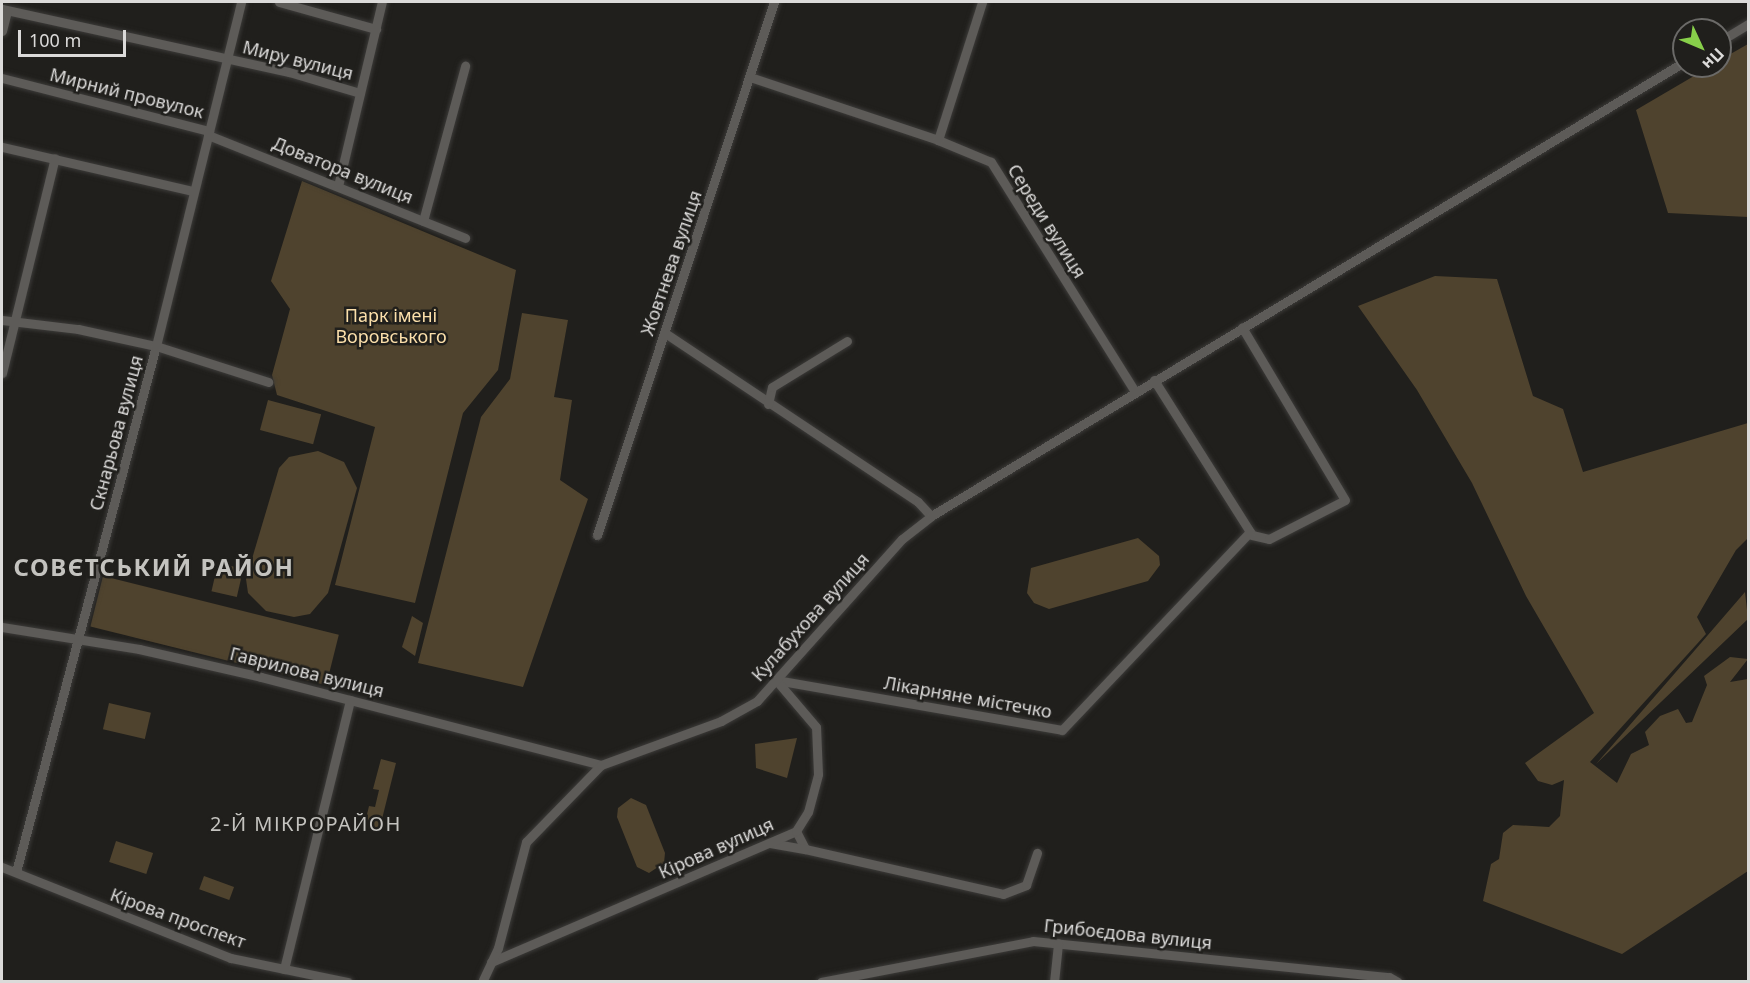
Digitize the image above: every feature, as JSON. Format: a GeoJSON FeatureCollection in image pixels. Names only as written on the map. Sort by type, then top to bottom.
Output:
{"type":"FeatureCollection","features":[{"type":"Feature","properties":{"kind":"street","name":"Скнарьова вулиця"},"geometry":{"type":"LineString","coordinates":[[16,872],[156,346],[192,191],[228,60],[241,2]]}},
{"type":"Feature","properties":{"kind":"street"},"geometry":{"type":"LineString","coordinates":[[279,2],[376,29]]}},
{"type":"Feature","properties":{"kind":"street"},"geometry":{"type":"LineString","coordinates":[[338,186],[382,2]]}},
{"type":"Feature","properties":{"kind":"street","name":"Жовтнева вулиця"},"geometry":{"type":"LineString","coordinates":[[597,535],[774,2]]}},
{"type":"Feature","properties":{"kind":"street"},"geometry":{"type":"LineString","coordinates":[[938,140],[982,2]]}},
{"type":"Feature","properties":{"kind":"street","name":"Миру вулиця"},"geometry":{"type":"LineString","coordinates":[[4,10],[289,72],[360,93]]}},
{"type":"Feature","properties":{"kind":"street"},"geometry":{"type":"LineString","coordinates":[[2,31],[4,10]]}},
{"type":"Feature","properties":{"kind":"street"},"geometry":{"type":"LineString","coordinates":[[1732,34],[1749,24]]}},
{"type":"Feature","properties":{"kind":"street"},"geometry":{"type":"LineString","coordinates":[[423,220],[465,66]]}},
{"type":"Feature","properties":{"kind":"street","name":"Кулабухова вулиця"},"geometry":{"type":"LineString","coordinates":[[481,981],[491,962],[526,842],[602,765],[720,721],[757,701],[902,539],[931,516],[1672,69]]}},
{"type":"Feature","properties":{"kind":"street","name":"Середи вулиця"},"geometry":{"type":"LineString","coordinates":[[750,77],[938,140],[991,162],[1135,392]]}},
{"type":"Feature","properties":{"kind":"street","name":"Мирний провулок"},"geometry":{"type":"LineString","coordinates":[[2,78],[208,133]]}},
{"type":"Feature","properties":{"kind":"street","name":"Доватора вулиця"},"geometry":{"type":"LineString","coordinates":[[208,133],[465,238]]}},
{"type":"Feature","properties":{"kind":"street"},"geometry":{"type":"LineString","coordinates":[[2,147],[192,191]]}},
{"type":"Feature","properties":{"kind":"street"},"geometry":{"type":"LineString","coordinates":[[2,373],[55,158]]}},
{"type":"Feature","properties":{"kind":"street"},"geometry":{"type":"LineString","coordinates":[[2,320],[78,329],[156,346],[268,382]]}},
{"type":"Feature","properties":{"kind":"street"},"geometry":{"type":"LineString","coordinates":[[1154,380],[1250,532],[1269,539],[1345,500],[1242,327]]}},
{"type":"Feature","properties":{"kind":"street"},"geometry":{"type":"LineString","coordinates":[[665,333],[768,404],[918,502],[931,516]]}},
{"type":"Feature","properties":{"kind":"street"},"geometry":{"type":"LineString","coordinates":[[768,404],[772,387],[847,341]]}},
{"type":"Feature","properties":{"kind":"street","name":"Лікарняне містечко"},"geometry":{"type":"LineString","coordinates":[[776,680],[1062,730],[1250,532]]}},
{"type":"Feature","properties":{"kind":"street","name":"Гаврилова вулиця"},"geometry":{"type":"LineString","coordinates":[[2,627],[79,639],[261,676],[602,765]]}},
{"type":"Feature","properties":{"kind":"street","name":"Кірова вулиця"},"geometry":{"type":"LineString","coordinates":[[491,962],[796,831],[808,812],[818,774],[816,727],[776,680]]}},
{"type":"Feature","properties":{"kind":"street"},"geometry":{"type":"LineString","coordinates":[[284,969],[350,700]]}},
{"type":"Feature","properties":{"kind":"street"},"geometry":{"type":"LineString","coordinates":[[796,831],[805,849]]}},
{"type":"Feature","properties":{"kind":"street"},"geometry":{"type":"LineString","coordinates":[[770,843],[1003,894],[1026,885],[1037,853]]}},
{"type":"Feature","properties":{"kind":"street","name":"Кірова проспект"},"geometry":{"type":"LineString","coordinates":[[2,867],[231,958],[348,981]]}},
{"type":"Feature","properties":{"kind":"street","name":"Грибоєдова вулиця"},"geometry":{"type":"LineString","coordinates":[[821,981],[1034,941],[1389,977],[1398,981]]}},
{"type":"Feature","properties":{"kind":"street"},"geometry":{"type":"LineString","coordinates":[[1054,981],[1058,944]]}},
{"type":"Feature","properties":{"kind":"green space"},"geometry":{"type":"Polygon","coordinates":[[[1748,44],[1748,217],[1668,213],[1636,110],[1691,78],[1732,78],[1732,53],[1748,44]]]}},
{"type":"Feature","properties":{"kind":"green space","name":"Парк імені Воровського"},"geometry":{"type":"Polygon","coordinates":[[[302,181],[516,270],[498,370],[463,413],[415,603],[335,585],[375,427],[277,395],[272,375],[290,309],[271,281],[302,181]]]}},
{"type":"Feature","properties":{"kind":"green space"},"geometry":{"type":"Polygon","coordinates":[[[1435,276],[1497,279],[1533,396],[1563,409],[1583,472],[1748,423],[1748,538],[1736,550],[1697,617],[1706,634],[1590,762],[1617,783],[1631,754],[1649,745],[1645,732],[1660,716],[1678,709],[1686,723],[1692,722],[1707,685],[1704,676],[1730,657],[1748,659],[1730,682],[1748,679],[1748,871],[1622,954],[1483,901],[1491,864],[1499,859],[1503,833],[1513,825],[1549,827],[1560,816],[1564,780],[1552,785],[1538,781],[1525,763],[1594,713],[1526,596],[1472,483],[1417,390],[1358,306],[1435,276]]]}},
{"type":"Feature","properties":{"kind":"green space"},"geometry":{"type":"Polygon","coordinates":[[[522,313],[568,320],[554,397],[572,400],[560,480],[588,499],[523,687],[418,663],[481,417],[510,379],[522,313]]]}},
{"type":"Feature","properties":{"kind":"green space"},"geometry":{"type":"Polygon","coordinates":[[[268,400],[321,414],[313,444],[260,430],[268,400]]]}},
{"type":"Feature","properties":{"kind":"green space"},"geometry":{"type":"Polygon","coordinates":[[[318,451],[344,462],[357,488],[328,593],[310,614],[294,617],[266,611],[248,593],[246,579],[279,468],[289,457],[318,451]]]}},
{"type":"Feature","properties":{"kind":"green space"},"geometry":{"type":"Polygon","coordinates":[[[1138,538],[1159,556],[1160,565],[1148,581],[1049,609],[1034,603],[1027,593],[1031,568],[1138,538]]]}},
{"type":"Feature","properties":{"kind":"green space"},"geometry":{"type":"Polygon","coordinates":[[[218,563],[243,569],[237,597],[211,591],[218,563]]]}},
{"type":"Feature","properties":{"kind":"green space"},"geometry":{"type":"Polygon","coordinates":[[[103,576],[339,635],[326,685],[90,626],[103,576]]]}},
{"type":"Feature","properties":{"kind":"green space"},"geometry":{"type":"Polygon","coordinates":[[[1745,592],[1748,619],[1596,764],[1695,650],[1745,592]]]}},
{"type":"Feature","properties":{"kind":"green space"},"geometry":{"type":"Polygon","coordinates":[[[412,616],[423,623],[415,656],[402,647],[412,616]]]}},
{"type":"Feature","properties":{"kind":"green space"},"geometry":{"type":"Polygon","coordinates":[[[109,703],[151,713],[145,739],[103,729],[109,703]]]}},
{"type":"Feature","properties":{"kind":"green space"},"geometry":{"type":"Polygon","coordinates":[[[797,738],[787,778],[756,768],[755,744],[797,738]]]}},
{"type":"Feature","properties":{"kind":"green space"},"geometry":{"type":"Polygon","coordinates":[[[381,759],[396,763],[379,831],[364,827],[369,806],[375,807],[379,790],[373,789],[381,759]]]}},
{"type":"Feature","properties":{"kind":"green space"},"geometry":{"type":"Polygon","coordinates":[[[631,798],[646,805],[665,853],[664,863],[649,873],[637,867],[617,817],[618,808],[631,798]]]}},
{"type":"Feature","properties":{"kind":"green space"},"geometry":{"type":"Polygon","coordinates":[[[116,841],[153,853],[146,874],[109,862],[116,841]]]}},
{"type":"Feature","properties":{"kind":"green space"},"geometry":{"type":"Polygon","coordinates":[[[204,876],[234,887],[229,900],[199,889],[204,876]]]}},
{"type":"Feature","properties":{"kind":"district","name":"СОВЄТСЬКИЙ РАЙОН"},"geometry":{"type":"Point","coordinates":[154,567]}},
{"type":"Feature","properties":{"kind":"district","name":"2-Й МІКРОРАЙОН"},"geometry":{"type":"Point","coordinates":[306,823]}}]}
